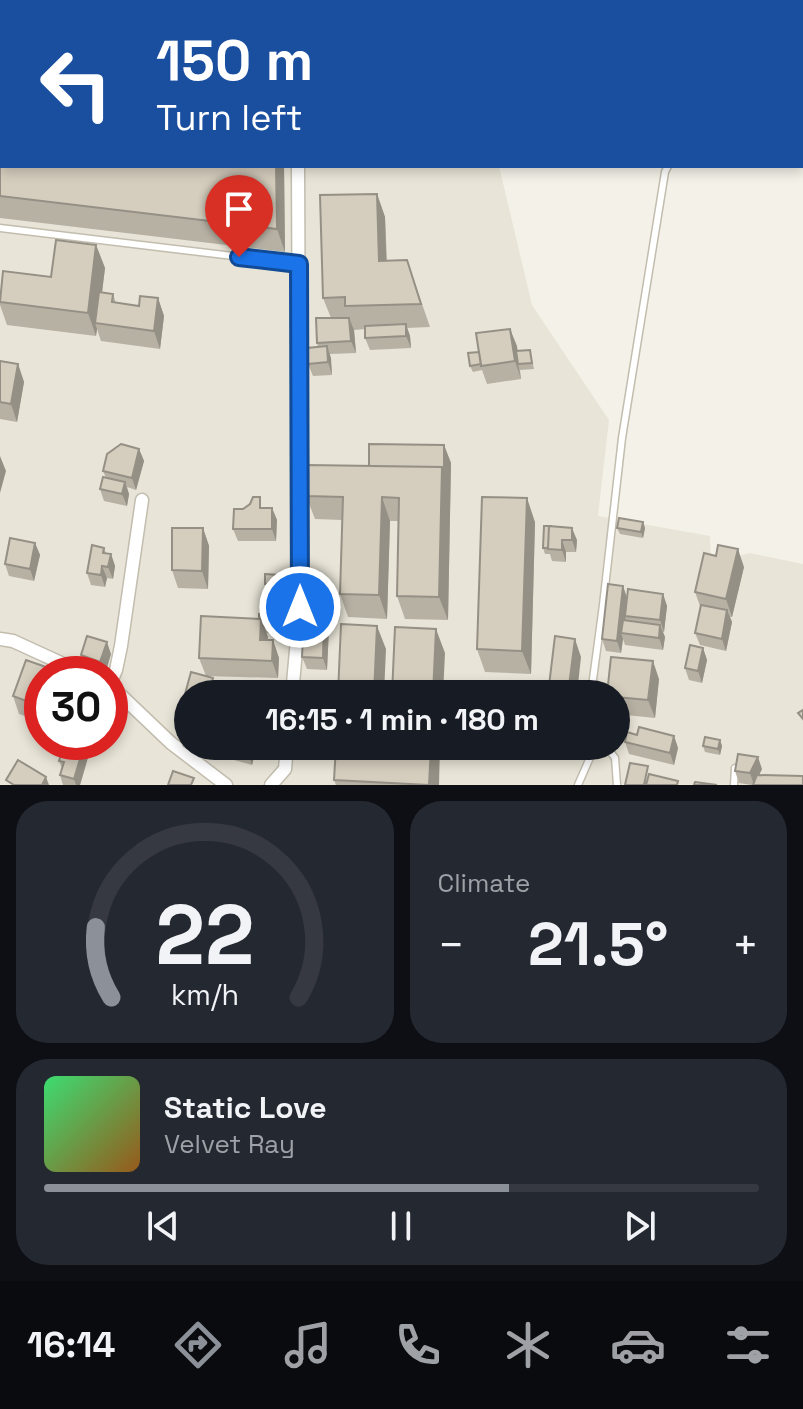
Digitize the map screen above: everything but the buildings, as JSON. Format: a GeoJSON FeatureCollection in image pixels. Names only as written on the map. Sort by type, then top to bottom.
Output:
{"type":"FeatureCollection","features":[{"type":"Feature","properties":{"kind":"street"},"geometry":{"type":"LineString","coordinates":[[293,680],[300,607],[298,168]]}},
{"type":"Feature","properties":{"kind":"street"},"geometry":{"type":"LineString","coordinates":[[119,656],[142,500]]}},
{"type":"Feature","properties":{"kind":"street"},"geometry":{"type":"LineString","coordinates":[[0,639],[13,641],[46,656]]}},
{"type":"Feature","properties":{"kind":"street"},"geometry":{"type":"LineString","coordinates":[[128,702],[171,743],[226,785]]}},
{"type":"Feature","properties":{"kind":"street"},"geometry":{"type":"LineString","coordinates":[[271,785],[285,769],[286,760]]}},
{"type":"Feature","properties":{"kind":"lane"},"geometry":{"type":"LineString","coordinates":[[593,680],[622,438],[667,168]]}},
{"type":"Feature","properties":{"kind":"lane"},"geometry":{"type":"LineString","coordinates":[[0,228],[299,264]]}},
{"type":"Feature","properties":{"kind":"lane"},"geometry":{"type":"LineString","coordinates":[[578,785],[589,760]]}},
{"type":"Feature","properties":{"kind":"lane"},"geometry":{"type":"LineString","coordinates":[[615,760],[617,785]]}},
{"type":"Feature","properties":{"kind":"lane"},"geometry":{"type":"LineString","coordinates":[[734,785],[735,768]]}},
{"type":"Feature","properties":{"kind":"shaded area"},"geometry":{"type":"Polygon","coordinates":[[[0,168],[499,168],[532,305],[609,420],[598,516],[710,536],[711,563],[750,553],[803,564],[803,785],[0,785],[0,168]]]}},
{"type":"Feature","properties":{"kind":"route"},"geometry":{"type":"LineString","coordinates":[[239,257],[299,264],[300,607]]}}]}
